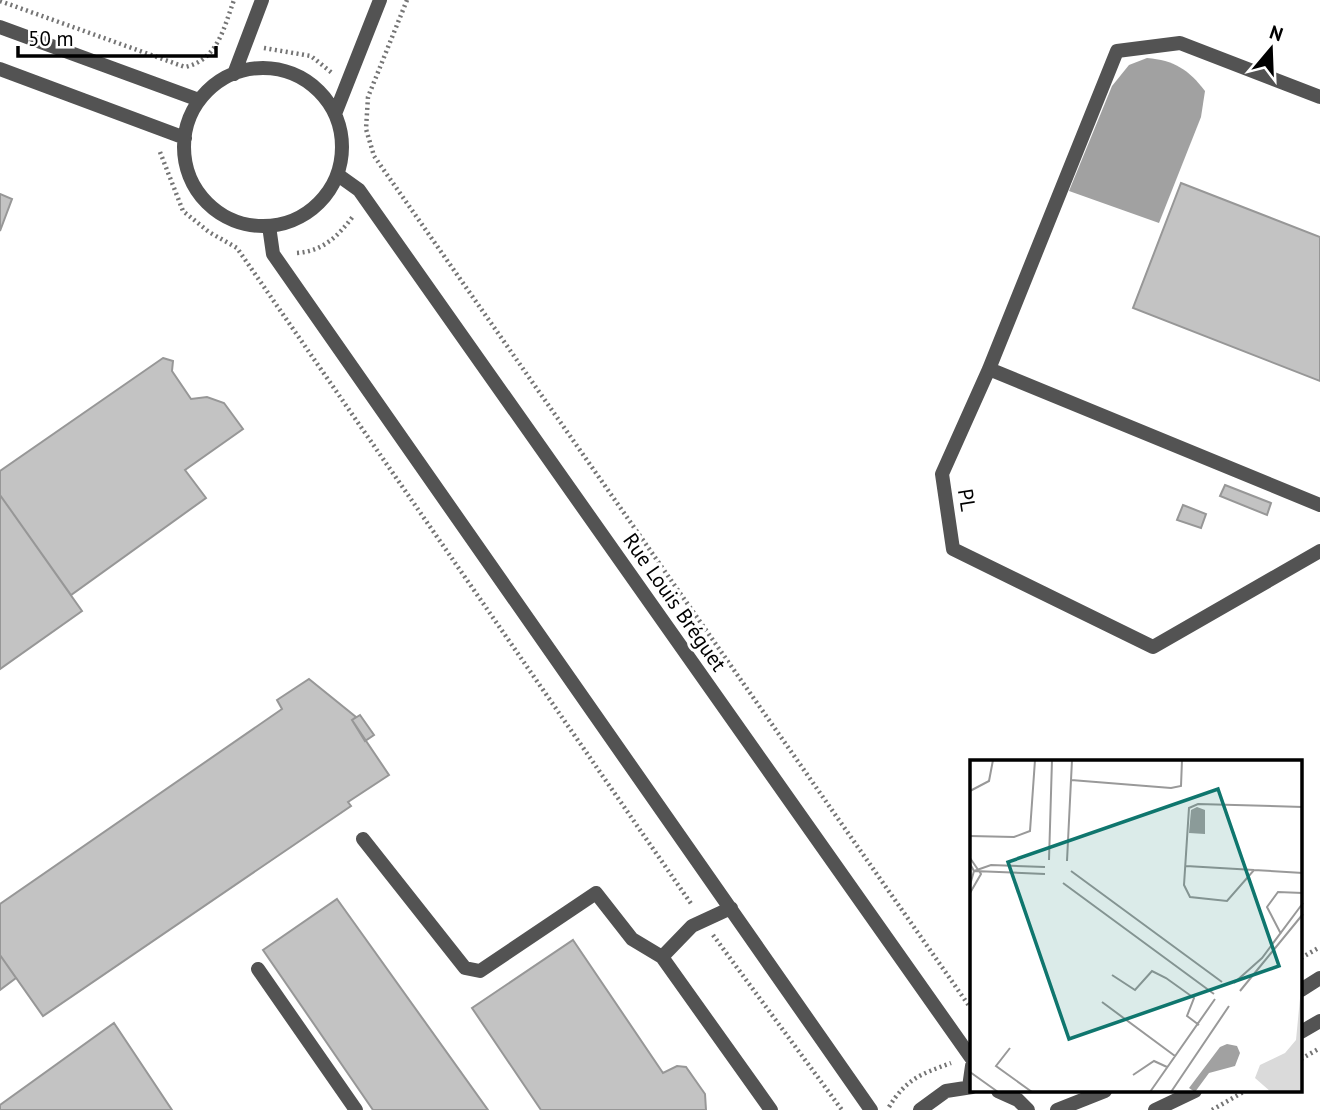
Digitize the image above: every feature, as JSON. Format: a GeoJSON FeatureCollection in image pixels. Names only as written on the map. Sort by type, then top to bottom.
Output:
{"type":"FeatureCollection","features":[{"type":"Feature","properties":{"kind":"street"},"geometry":{"type":"LineString","coordinates":[[234,74],[262,0]]}},
{"type":"Feature","properties":{"kind":"street"},"geometry":{"type":"LineString","coordinates":[[335,114],[380,0]]}},
{"type":"Feature","properties":{"kind":"street"},"geometry":{"type":"LineString","coordinates":[[0,27],[200,100]]}},
{"type":"Feature","properties":{"kind":"street"},"geometry":{"type":"LineString","coordinates":[[1320,97],[1180,43],[1117,51],[989,369],[1320,505]]}},
{"type":"Feature","properties":{"kind":"street"},"geometry":{"type":"LineString","coordinates":[[257,68],[292,75],[322,94],[335,114],[342,136],[338,175],[324,199],[308,213],[289,222],[269,226],[246,224],[224,216],[206,202],[192,183],[185,161],[184,138],[190,119],[200,100],[215,85],[234,74],[257,68]]}},
{"type":"Feature","properties":{"kind":"street"},"geometry":{"type":"LineString","coordinates":[[0,69],[184,138]]}},
{"type":"Feature","properties":{"kind":"street","name":"Rue Louis Bréguet"},"geometry":{"type":"LineString","coordinates":[[338,175],[359,190],[970,1060]]}},
{"type":"Feature","properties":{"kind":"street"},"geometry":{"type":"LineString","coordinates":[[269,226],[274,254],[871,1110]]}},
{"type":"Feature","properties":{"kind":"street","name":"PL"},"geometry":{"type":"LineString","coordinates":[[989,369],[942,474],[953,549],[1153,647],[1320,551]]}},
{"type":"Feature","properties":{"kind":"street"},"geometry":{"type":"LineString","coordinates":[[363,839],[465,968],[480,971],[597,893],[632,939],[662,957],[771,1110]]}},
{"type":"Feature","properties":{"kind":"street"},"geometry":{"type":"LineString","coordinates":[[662,957],[692,926],[731,908]]}},
{"type":"Feature","properties":{"kind":"street"},"geometry":{"type":"LineString","coordinates":[[258,969],[356,1110]]}},
{"type":"Feature","properties":{"kind":"street"},"geometry":{"type":"LineString","coordinates":[[1302,989],[1320,978]]}},
{"type":"Feature","properties":{"kind":"street"},"geometry":{"type":"LineString","coordinates":[[1302,1031],[1320,1021]]}},
{"type":"Feature","properties":{"kind":"street"},"geometry":{"type":"LineString","coordinates":[[920,1110],[946,1091],[970,1087]]}},
{"type":"Feature","properties":{"kind":"street"},"geometry":{"type":"LineString","coordinates":[[1000,1092],[1018,1100],[1028,1110]]}},
{"type":"Feature","properties":{"kind":"street"},"geometry":{"type":"LineString","coordinates":[[1057,1110],[1102,1092]]}},
{"type":"Feature","properties":{"kind":"street"},"geometry":{"type":"LineString","coordinates":[[1155,1110],[1193,1092]]}},
{"type":"Feature","properties":{"kind":"path"},"geometry":{"type":"LineString","coordinates":[[0,1],[185,67],[204,60],[219,40],[234,0]]}},
{"type":"Feature","properties":{"kind":"path"},"geometry":{"type":"LineString","coordinates":[[407,0],[368,97],[366,129],[374,156],[970,1007]]}},
{"type":"Feature","properties":{"kind":"path"},"geometry":{"type":"LineString","coordinates":[[219,40],[244,49],[277,49],[311,56],[345,87],[368,97]]}},
{"type":"Feature","properties":{"kind":"path"},"geometry":{"type":"LineString","coordinates":[[150,148],[163,153],[173,192],[183,211],[209,232],[237,248],[703,921],[842,1110]]}},
{"type":"Feature","properties":{"kind":"path"},"geometry":{"type":"LineString","coordinates":[[251,268],[274,254],[304,252],[323,246],[338,236],[356,213],[359,190],[383,170]]}},
{"type":"Feature","properties":{"kind":"path"},"geometry":{"type":"LineString","coordinates":[[1302,957],[1320,947]]}},
{"type":"Feature","properties":{"kind":"path"},"geometry":{"type":"LineString","coordinates":[[1302,1058],[1320,1048]]}},
{"type":"Feature","properties":{"kind":"path"},"geometry":{"type":"LineString","coordinates":[[887,1110],[901,1087],[922,1074],[970,1061]]}},
{"type":"Feature","properties":{"kind":"path"},"geometry":{"type":"LineString","coordinates":[[1212,1110],[1243,1092]]}},
{"type":"Feature","properties":{"kind":"shaded area"},"geometry":{"type":"Polygon","coordinates":[[[1147,58],[1180,67],[1205,91],[1201,117],[1159,223],[1069,191],[1112,86],[1129,65],[1147,58]]]}},
{"type":"Feature","properties":{"kind":"building"},"geometry":{"type":"Polygon","coordinates":[[[1181,183],[1320,237],[1320,381],[1133,308],[1181,183]]]}},
{"type":"Feature","properties":{"kind":"building"},"geometry":{"type":"Polygon","coordinates":[[[0,194],[12,199],[0,231],[0,194]]]}},
{"type":"Feature","properties":{"kind":"building"},"geometry":{"type":"Polygon","coordinates":[[[163,358],[173,361],[172,371],[191,399],[207,397],[224,403],[243,429],[185,470],[206,498],[71,595],[0,495],[0,471],[163,358]]]}},
{"type":"Feature","properties":{"kind":"building"},"geometry":{"type":"Polygon","coordinates":[[[1225,485],[1271,503],[1267,515],[1220,496],[1225,485]]]}},
{"type":"Feature","properties":{"kind":"building"},"geometry":{"type":"Polygon","coordinates":[[[0,495],[82,611],[0,669],[0,495]]]}},
{"type":"Feature","properties":{"kind":"building"},"geometry":{"type":"Polygon","coordinates":[[[1183,505],[1206,514],[1201,528],[1177,520],[1183,505]]]}},
{"type":"Feature","properties":{"kind":"building"},"geometry":{"type":"Polygon","coordinates":[[[309,679],[356,717],[352,720],[389,775],[348,802],[351,806],[43,1016],[0,955],[0,904],[282,709],[277,700],[309,679]]]}},
{"type":"Feature","properties":{"kind":"building"},"geometry":{"type":"Polygon","coordinates":[[[360,715],[374,735],[365,741],[352,720],[360,715]]]}},
{"type":"Feature","properties":{"kind":"building"},"geometry":{"type":"Polygon","coordinates":[[[337,899],[488,1110],[373,1110],[263,950],[337,899]]]}},
{"type":"Feature","properties":{"kind":"building"},"geometry":{"type":"Polygon","coordinates":[[[573,940],[663,1073],[677,1066],[686,1067],[705,1094],[706,1110],[541,1110],[472,1008],[573,940]]]}},
{"type":"Feature","properties":{"kind":"building"},"geometry":{"type":"Polygon","coordinates":[[[0,955],[16,978],[0,990],[0,955]]]}},
{"type":"Feature","properties":{"kind":"building"},"geometry":{"type":"Polygon","coordinates":[[[114,1023],[172,1110],[0,1110],[0,1105],[114,1023]]]}}]}
